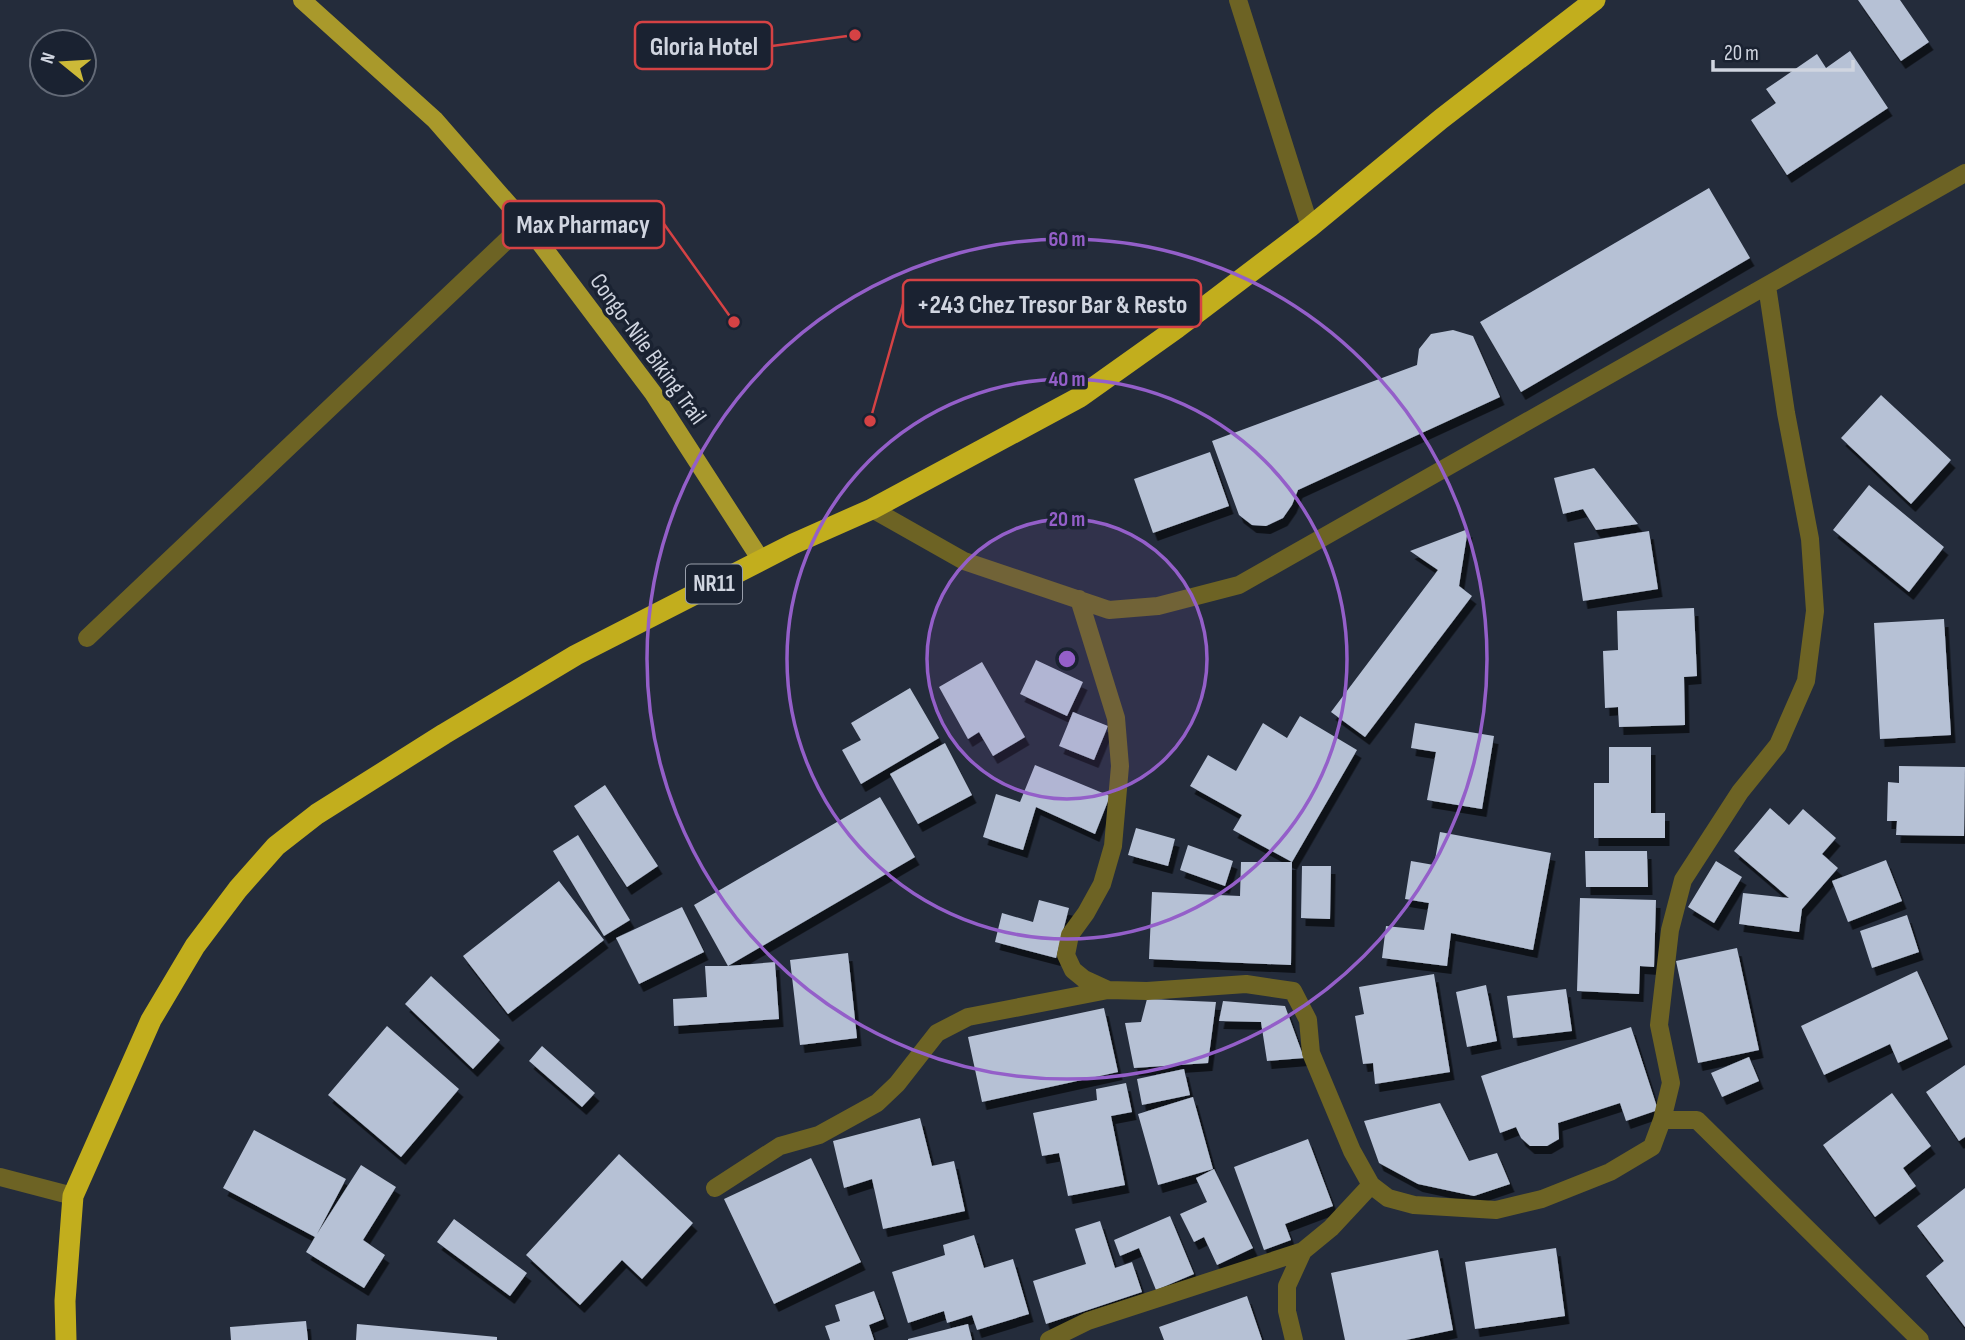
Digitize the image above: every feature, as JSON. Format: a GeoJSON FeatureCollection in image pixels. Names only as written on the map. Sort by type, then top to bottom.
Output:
{"type":"FeatureCollection","features":[{"type":"Feature","properties":{"kind":"highway","name":"NR11"},"geometry":{"type":"LineString","coordinates":[[66,1340],[65,1301],[73,1196],[150,1020],[195,946],[238,889],[276,846],[317,814],[576,655],[761,560],[872,509],[1080,397],[1177,328],[1310,227],[1441,119],[1595,0]]}},
{"type":"Feature","properties":{"kind":"main road","name":"Congo-Nile Biking Trail"},"geometry":{"type":"LineString","coordinates":[[302,0],[435,120],[525,223],[653,393],[761,560]]}},
{"type":"Feature","properties":{"kind":"street"},"geometry":{"type":"LineString","coordinates":[[1238,0],[1310,227]]}},
{"type":"Feature","properties":{"kind":"street"},"geometry":{"type":"LineString","coordinates":[[872,509],[964,561],[1109,610],[1157,606],[1239,585],[1965,173]]}},
{"type":"Feature","properties":{"kind":"street"},"geometry":{"type":"LineString","coordinates":[[87,638],[525,223]]}},
{"type":"Feature","properties":{"kind":"street"},"geometry":{"type":"LineString","coordinates":[[715,1188],[780,1146],[819,1135],[877,1103],[903,1076],[937,1033],[949,1025],[968,1017],[1108,990],[1147,992],[1246,984],[1293,991],[1308,1020],[1311,1053],[1352,1151],[1371,1185],[1388,1198],[1414,1205],[1496,1210],[1542,1199],[1610,1172],[1652,1147],[1671,1083],[1659,1025],[1670,930],[1683,880],[1740,792],[1778,745],[1806,681],[1815,611],[1810,539],[1786,413],[1767,286]]}},
{"type":"Feature","properties":{"kind":"street"},"geometry":{"type":"LineString","coordinates":[[1079,599],[1116,718],[1119,766],[1113,846],[1102,884],[1070,935],[1066,955],[1073,970],[1084,979],[1108,990]]}},
{"type":"Feature","properties":{"kind":"street"},"geometry":{"type":"LineString","coordinates":[[1662,1120],[1698,1120],[1920,1340]]}},
{"type":"Feature","properties":{"kind":"street"},"geometry":{"type":"LineString","coordinates":[[0,1177],[73,1196]]}},
{"type":"Feature","properties":{"kind":"street"},"geometry":{"type":"LineString","coordinates":[[1049,1340],[1088,1321],[1303,1251],[1331,1228],[1371,1185]]}},
{"type":"Feature","properties":{"kind":"street"},"geometry":{"type":"LineString","coordinates":[[1294,1340],[1287,1311],[1287,1286],[1303,1251]]}},
{"type":"Feature","properties":{"kind":"building"},"geometry":{"type":"Polygon","coordinates":[[[1858,0],[1900,0],[1929,42],[1901,61],[1858,0]]]}},
{"type":"Feature","properties":{"kind":"building"},"geometry":{"type":"Polygon","coordinates":[[[1850,51],[1888,108],[1787,175],[1751,120],[1776,103],[1766,89],[1817,54],[1826,68],[1850,51]]]}},
{"type":"Feature","properties":{"kind":"building"},"geometry":{"type":"Polygon","coordinates":[[[1709,188],[1750,258],[1521,392],[1480,322],[1709,188]]]}},
{"type":"Feature","properties":{"kind":"building"},"geometry":{"type":"Polygon","coordinates":[[[1453,330],[1473,336],[1500,397],[1298,490],[1283,518],[1266,526],[1252,525],[1239,515],[1212,441],[1417,365],[1419,349],[1431,334],[1453,330]]]}},
{"type":"Feature","properties":{"kind":"building"},"geometry":{"type":"Polygon","coordinates":[[[1881,395],[1951,460],[1911,504],[1841,438],[1881,395]]]}},
{"type":"Feature","properties":{"kind":"building"},"geometry":{"type":"Polygon","coordinates":[[[1210,452],[1229,506],[1153,533],[1134,479],[1210,452]]]}},
{"type":"Feature","properties":{"kind":"building"},"geometry":{"type":"Polygon","coordinates":[[[1594,468],[1638,524],[1596,530],[1583,509],[1563,514],[1554,478],[1594,468]]]}},
{"type":"Feature","properties":{"kind":"building"},"geometry":{"type":"Polygon","coordinates":[[[1869,485],[1944,547],[1909,592],[1833,530],[1869,485]]]}},
{"type":"Feature","properties":{"kind":"building"},"geometry":{"type":"Polygon","coordinates":[[[1468,529],[1459,586],[1472,596],[1365,737],[1331,712],[1438,570],[1410,551],[1468,529]]]}},
{"type":"Feature","properties":{"kind":"building"},"geometry":{"type":"Polygon","coordinates":[[[1649,531],[1658,589],[1583,601],[1574,543],[1649,531]]]}},
{"type":"Feature","properties":{"kind":"building"},"geometry":{"type":"Polygon","coordinates":[[[1694,608],[1697,676],[1684,677],[1685,725],[1619,727],[1618,707],[1605,708],[1603,651],[1618,650],[1617,611],[1694,608]]]}},
{"type":"Feature","properties":{"kind":"building"},"geometry":{"type":"Polygon","coordinates":[[[1944,619],[1951,735],[1880,739],[1874,623],[1944,619]]]}},
{"type":"Feature","properties":{"kind":"building"},"geometry":{"type":"Polygon","coordinates":[[[1036,660],[1083,682],[1067,716],[1020,694],[1036,660]]]}},
{"type":"Feature","properties":{"kind":"building"},"geometry":{"type":"Polygon","coordinates":[[[982,662],[1025,737],[993,756],[979,732],[968,739],[939,687],[982,662]]]}},
{"type":"Feature","properties":{"kind":"building"},"geometry":{"type":"Polygon","coordinates":[[[910,688],[939,738],[861,784],[842,750],[861,740],[851,723],[910,688]]]}},
{"type":"Feature","properties":{"kind":"building"},"geometry":{"type":"Polygon","coordinates":[[[1073,712],[1108,726],[1094,760],[1059,746],[1073,712]]]}},
{"type":"Feature","properties":{"kind":"building"},"geometry":{"type":"Polygon","coordinates":[[[1300,716],[1357,750],[1292,862],[1233,830],[1242,815],[1190,786],[1208,755],[1236,771],[1263,723],[1287,738],[1300,716]]]}},
{"type":"Feature","properties":{"kind":"building"},"geometry":{"type":"Polygon","coordinates":[[[1415,723],[1494,736],[1482,809],[1427,800],[1436,752],[1411,748],[1415,723]]]}},
{"type":"Feature","properties":{"kind":"building"},"geometry":{"type":"Polygon","coordinates":[[[945,743],[972,795],[918,824],[890,774],[945,743]]]}},
{"type":"Feature","properties":{"kind":"building"},"geometry":{"type":"Polygon","coordinates":[[[1609,747],[1651,747],[1651,813],[1665,813],[1665,838],[1594,838],[1594,783],[1609,783],[1609,747]]]}},
{"type":"Feature","properties":{"kind":"building"},"geometry":{"type":"Polygon","coordinates":[[[1035,765],[1110,796],[1095,834],[1036,807],[1023,850],[983,837],[996,794],[1020,802],[1035,765]]]}},
{"type":"Feature","properties":{"kind":"building"},"geometry":{"type":"Polygon","coordinates":[[[1899,766],[1965,767],[1964,836],[1896,835],[1897,821],[1887,821],[1888,782],[1899,783],[1899,766]]]}},
{"type":"Feature","properties":{"kind":"building"},"geometry":{"type":"Polygon","coordinates":[[[605,785],[658,866],[627,887],[574,806],[605,785]]]}},
{"type":"Feature","properties":{"kind":"building"},"geometry":{"type":"Polygon","coordinates":[[[880,797],[915,857],[728,966],[694,905],[880,797]]]}},
{"type":"Feature","properties":{"kind":"building"},"geometry":{"type":"Polygon","coordinates":[[[1770,808],[1789,825],[1803,809],[1836,838],[1822,854],[1838,868],[1802,909],[1799,932],[1739,924],[1743,893],[1789,898],[1734,851],[1770,808]]]}},
{"type":"Feature","properties":{"kind":"building"},"geometry":{"type":"Polygon","coordinates":[[[1136,828],[1175,839],[1168,866],[1128,855],[1136,828]]]}},
{"type":"Feature","properties":{"kind":"building"},"geometry":{"type":"Polygon","coordinates":[[[1440,832],[1551,853],[1533,950],[1451,933],[1447,966],[1382,958],[1386,926],[1424,930],[1429,903],[1405,899],[1411,861],[1434,865],[1440,832]]]}},
{"type":"Feature","properties":{"kind":"building"},"geometry":{"type":"Polygon","coordinates":[[[578,835],[630,920],[604,936],[553,851],[578,835]]]}},
{"type":"Feature","properties":{"kind":"building"},"geometry":{"type":"Polygon","coordinates":[[[1188,845],[1233,861],[1225,886],[1180,870],[1188,845]]]}},
{"type":"Feature","properties":{"kind":"building"},"geometry":{"type":"Polygon","coordinates":[[[1585,851],[1647,851],[1648,887],[1586,887],[1585,851]]]}},
{"type":"Feature","properties":{"kind":"building"},"geometry":{"type":"Polygon","coordinates":[[[1886,860],[1902,901],[1848,922],[1832,881],[1886,860]]]}},
{"type":"Feature","properties":{"kind":"building"},"geometry":{"type":"Polygon","coordinates":[[[1716,861],[1742,877],[1714,923],[1688,907],[1716,861]]]}},
{"type":"Feature","properties":{"kind":"building"},"geometry":{"type":"Polygon","coordinates":[[[1241,862],[1292,862],[1291,965],[1149,959],[1152,892],[1240,896],[1241,862]]]}},
{"type":"Feature","properties":{"kind":"building"},"geometry":{"type":"Polygon","coordinates":[[[1302,866],[1331,866],[1330,919],[1301,918],[1302,866]]]}},
{"type":"Feature","properties":{"kind":"building"},"geometry":{"type":"Polygon","coordinates":[[[559,881],[604,940],[508,1014],[463,956],[559,881]]]}},
{"type":"Feature","properties":{"kind":"building"},"geometry":{"type":"Polygon","coordinates":[[[1580,898],[1656,900],[1654,967],[1640,966],[1639,994],[1577,991],[1580,898]]]}},
{"type":"Feature","properties":{"kind":"building"},"geometry":{"type":"Polygon","coordinates":[[[1039,900],[1069,908],[1056,958],[995,942],[1002,913],[1033,922],[1039,900]]]}},
{"type":"Feature","properties":{"kind":"building"},"geometry":{"type":"Polygon","coordinates":[[[682,907],[704,952],[639,984],[616,938],[682,907]]]}},
{"type":"Feature","properties":{"kind":"building"},"geometry":{"type":"Polygon","coordinates":[[[1907,915],[1919,952],[1872,968],[1860,931],[1907,915]]]}},
{"type":"Feature","properties":{"kind":"building"},"geometry":{"type":"Polygon","coordinates":[[[1737,948],[1759,1050],[1698,1063],[1676,961],[1737,948]]]}},
{"type":"Feature","properties":{"kind":"building"},"geometry":{"type":"Polygon","coordinates":[[[848,953],[857,1038],[800,1045],[790,960],[848,953]]]}},
{"type":"Feature","properties":{"kind":"building"},"geometry":{"type":"Polygon","coordinates":[[[775,962],[779,1019],[674,1026],[673,999],[707,997],[705,966],[775,962]]]}},
{"type":"Feature","properties":{"kind":"building"},"geometry":{"type":"Polygon","coordinates":[[[1917,971],[1948,1039],[1898,1063],[1890,1044],[1824,1075],[1801,1026],[1917,971]]]}},
{"type":"Feature","properties":{"kind":"building"},"geometry":{"type":"Polygon","coordinates":[[[1434,974],[1450,1072],[1375,1084],[1373,1063],[1363,1064],[1355,1016],[1364,1014],[1359,987],[1434,974]]]}},
{"type":"Feature","properties":{"kind":"building"},"geometry":{"type":"Polygon","coordinates":[[[431,976],[500,1040],[473,1069],[405,1004],[431,976]]]}},
{"type":"Feature","properties":{"kind":"building"},"geometry":{"type":"Polygon","coordinates":[[[1486,985],[1497,1041],[1467,1047],[1456,992],[1486,985]]]}},
{"type":"Feature","properties":{"kind":"building"},"geometry":{"type":"Polygon","coordinates":[[[1566,989],[1572,1031],[1513,1038],[1507,996],[1566,989]]]}},
{"type":"Feature","properties":{"kind":"building"},"geometry":{"type":"Polygon","coordinates":[[[1147,999],[1216,1002],[1208,1063],[1134,1068],[1125,1023],[1141,1022],[1147,999]]]}},
{"type":"Feature","properties":{"kind":"building"},"geometry":{"type":"Polygon","coordinates":[[[1223,1001],[1285,1006],[1304,1058],[1267,1061],[1261,1022],[1219,1021],[1223,1001]]]}},
{"type":"Feature","properties":{"kind":"building"},"geometry":{"type":"Polygon","coordinates":[[[1104,1008],[1118,1072],[982,1102],[968,1037],[1104,1008]]]}},
{"type":"Feature","properties":{"kind":"building"},"geometry":{"type":"Polygon","coordinates":[[[387,1026],[459,1089],[401,1157],[328,1095],[387,1026]]]}},
{"type":"Feature","properties":{"kind":"building"},"geometry":{"type":"Polygon","coordinates":[[[1631,1027],[1658,1110],[1626,1121],[1620,1103],[1558,1123],[1559,1139],[1547,1146],[1530,1146],[1521,1138],[1516,1127],[1500,1133],[1481,1076],[1631,1027]]]}},
{"type":"Feature","properties":{"kind":"building"},"geometry":{"type":"Polygon","coordinates":[[[542,1046],[595,1093],[582,1107],[529,1061],[542,1046]]]}},
{"type":"Feature","properties":{"kind":"building"},"geometry":{"type":"Polygon","coordinates":[[[1749,1057],[1759,1081],[1722,1097],[1711,1073],[1749,1057]]]}},
{"type":"Feature","properties":{"kind":"building"},"geometry":{"type":"Polygon","coordinates":[[[1965,1065],[1965,1137],[1959,1141],[1926,1092],[1965,1065]]]}},
{"type":"Feature","properties":{"kind":"building"},"geometry":{"type":"Polygon","coordinates":[[[1184,1069],[1190,1095],[1142,1105],[1137,1079],[1184,1069]]]}},
{"type":"Feature","properties":{"kind":"building"},"geometry":{"type":"Polygon","coordinates":[[[1126,1083],[1132,1112],[1111,1116],[1125,1185],[1068,1196],[1059,1153],[1042,1156],[1033,1113],[1097,1100],[1096,1089],[1126,1083]]]}},
{"type":"Feature","properties":{"kind":"building"},"geometry":{"type":"Polygon","coordinates":[[[1892,1093],[1931,1146],[1903,1168],[1916,1186],[1875,1217],[1823,1145],[1892,1093]]]}},
{"type":"Feature","properties":{"kind":"building"},"geometry":{"type":"Polygon","coordinates":[[[1193,1097],[1213,1169],[1158,1185],[1138,1114],[1193,1097]]]}},
{"type":"Feature","properties":{"kind":"building"},"geometry":{"type":"Polygon","coordinates":[[[1440,1103],[1469,1161],[1497,1153],[1510,1184],[1474,1196],[1418,1184],[1379,1163],[1364,1121],[1440,1103]]]}},
{"type":"Feature","properties":{"kind":"building"},"geometry":{"type":"Polygon","coordinates":[[[920,1118],[932,1166],[954,1161],[965,1211],[883,1229],[872,1179],[844,1188],[833,1141],[920,1118]]]}},
{"type":"Feature","properties":{"kind":"building"},"geometry":{"type":"Polygon","coordinates":[[[254,1130],[346,1179],[317,1234],[361,1165],[396,1187],[363,1240],[385,1255],[364,1288],[306,1252],[315,1237],[223,1188],[254,1130]]]}},
{"type":"Feature","properties":{"kind":"building"},"geometry":{"type":"Polygon","coordinates":[[[1308,1139],[1333,1206],[1285,1224],[1291,1240],[1264,1250],[1234,1167],[1308,1139]]]}},
{"type":"Feature","properties":{"kind":"building"},"geometry":{"type":"Polygon","coordinates":[[[619,1154],[693,1223],[642,1279],[622,1260],[580,1305],[526,1255],[619,1154]]]}},
{"type":"Feature","properties":{"kind":"building"},"geometry":{"type":"Polygon","coordinates":[[[811,1158],[861,1262],[774,1304],[724,1199],[811,1158]]]}},
{"type":"Feature","properties":{"kind":"building"},"geometry":{"type":"Polygon","coordinates":[[[1214,1169],[1253,1248],[1217,1265],[1204,1237],[1194,1242],[1180,1214],[1207,1202],[1196,1178],[1214,1169]]]}},
{"type":"Feature","properties":{"kind":"building"},"geometry":{"type":"Polygon","coordinates":[[[1965,1188],[1965,1327],[1926,1276],[1944,1261],[1917,1226],[1965,1188]]]}},
{"type":"Feature","properties":{"kind":"building"},"geometry":{"type":"Polygon","coordinates":[[[1170,1216],[1194,1274],[1156,1290],[1139,1248],[1120,1256],[1114,1240],[1170,1216]]]}},
{"type":"Feature","properties":{"kind":"building"},"geometry":{"type":"Polygon","coordinates":[[[454,1219],[527,1273],[510,1296],[437,1242],[454,1219]]]}},
{"type":"Feature","properties":{"kind":"building"},"geometry":{"type":"Polygon","coordinates":[[[1100,1221],[1115,1268],[1132,1262],[1142,1292],[1046,1324],[1033,1281],[1086,1264],[1075,1229],[1100,1221]]]}},
{"type":"Feature","properties":{"kind":"building"},"geometry":{"type":"Polygon","coordinates":[[[974,1235],[984,1268],[1013,1259],[1029,1314],[977,1330],[972,1315],[947,1323],[944,1311],[908,1323],[892,1272],[945,1255],[943,1245],[974,1235]]]}},
{"type":"Feature","properties":{"kind":"building"},"geometry":{"type":"Polygon","coordinates":[[[1556,1248],[1565,1316],[1475,1329],[1465,1262],[1556,1248]]]}},
{"type":"Feature","properties":{"kind":"building"},"geometry":{"type":"Polygon","coordinates":[[[1438,1250],[1453,1330],[1406,1340],[1345,1340],[1331,1273],[1438,1250]]]}},
{"type":"Feature","properties":{"kind":"building"},"geometry":{"type":"Polygon","coordinates":[[[874,1291],[884,1319],[869,1325],[874,1340],[830,1340],[825,1326],[840,1321],[835,1305],[874,1291]]]}},
{"type":"Feature","properties":{"kind":"building"},"geometry":{"type":"Polygon","coordinates":[[[1247,1296],[1262,1340],[1164,1340],[1159,1327],[1247,1296]]]}},
{"type":"Feature","properties":{"kind":"building"},"geometry":{"type":"Polygon","coordinates":[[[306,1321],[308,1340],[231,1340],[230,1327],[306,1321]]]}},
{"type":"Feature","properties":{"kind":"building"},"geometry":{"type":"Polygon","coordinates":[[[357,1324],[497,1337],[497,1340],[356,1340],[357,1324]]]}},
{"type":"Feature","properties":{"kind":"building"},"geometry":{"type":"Polygon","coordinates":[[[968,1324],[972,1340],[908,1340],[908,1339],[968,1324]]]}},
{"type":"Feature","properties":{"kind":"place","name":"Gloria Hotel"},"geometry":{"type":"Point","coordinates":[855,35]}},
{"type":"Feature","properties":{"kind":"place","name":"Max Pharmacy"},"geometry":{"type":"Point","coordinates":[734,322]}},
{"type":"Feature","properties":{"kind":"place","name":"+243 Chez Tresor Bar & Resto"},"geometry":{"type":"Point","coordinates":[870,421]}}]}
